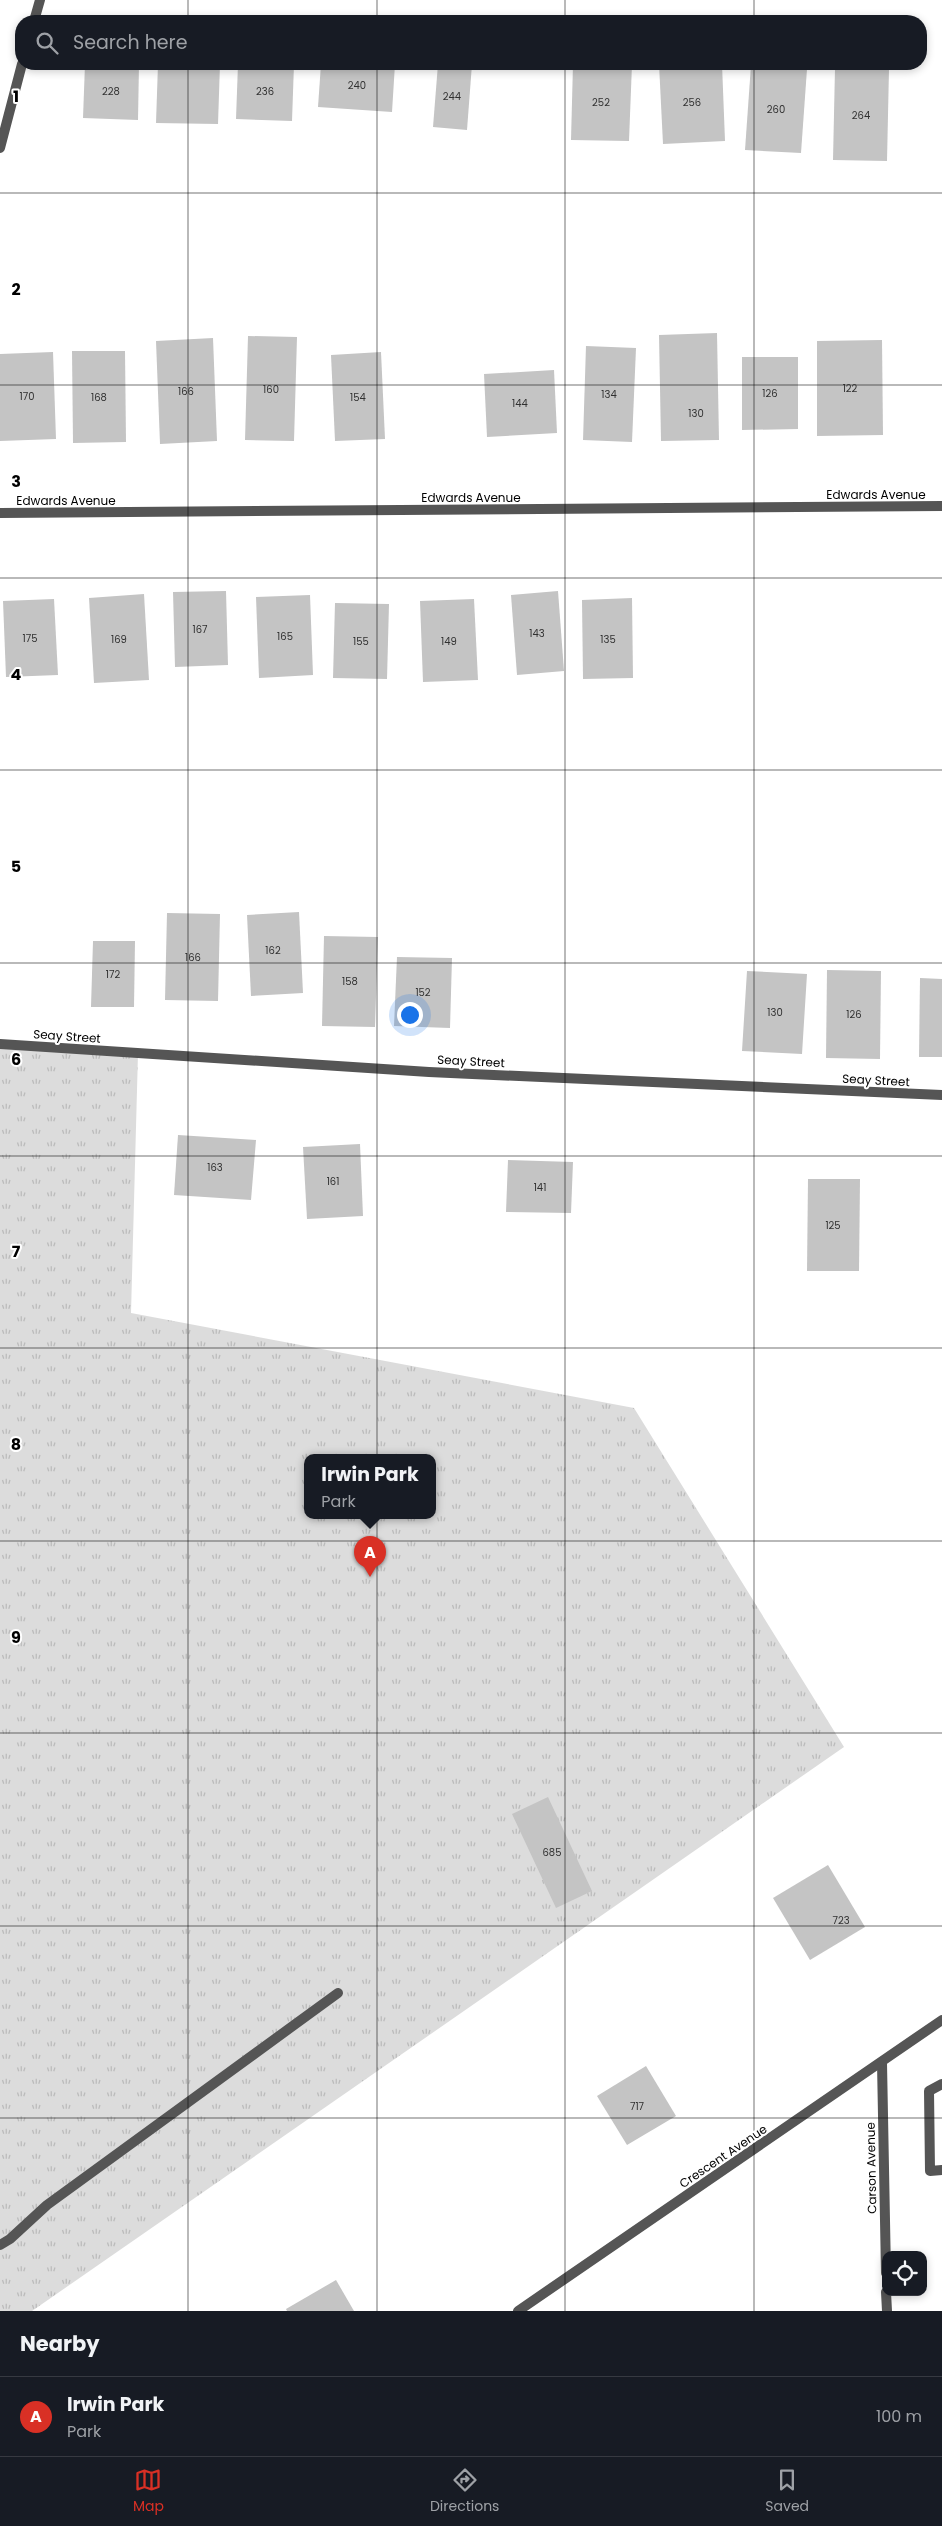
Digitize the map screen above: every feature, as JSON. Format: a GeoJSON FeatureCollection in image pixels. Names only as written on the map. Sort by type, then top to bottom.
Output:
{"type":"FeatureCollection","features":[{"type":"Feature","properties":{"kind":"street"},"geometry":{"type":"LineString","coordinates":[[36,15],[40,0]]}},
{"type":"Feature","properties":{"kind":"street"},"geometry":{"type":"LineString","coordinates":[[0,148],[20,70]]}},
{"type":"Feature","properties":{"kind":"street","name":"Edwards Avenue"},"geometry":{"type":"LineString","coordinates":[[0,513],[942,506]]}},
{"type":"Feature","properties":{"kind":"street","name":"Seay Street"},"geometry":{"type":"LineString","coordinates":[[0,1044],[430,1072],[942,1095]]}},
{"type":"Feature","properties":{"kind":"street"},"geometry":{"type":"LineString","coordinates":[[0,2245],[10,2239],[47,2205],[338,1993]]}},
{"type":"Feature","properties":{"kind":"street","name":"Crescent Avenue"},"geometry":{"type":"LineString","coordinates":[[518,2311],[882,2063],[942,2020]]}},
{"type":"Feature","properties":{"kind":"street","name":"Carson Avenue"},"geometry":{"type":"LineString","coordinates":[[882,2063],[886,2251]]}},
{"type":"Feature","properties":{"kind":"street"},"geometry":{"type":"LineString","coordinates":[[942,2084],[929,2091],[930,2171],[942,2170]]}},
{"type":"Feature","properties":{"kind":"street"},"geometry":{"type":"LineString","coordinates":[[886,2296],[886,2311]]}},
{"type":"Feature","properties":{"kind":"green space"},"geometry":{"type":"Polygon","coordinates":[[[0,1044],[138,1053],[131,1313],[634,1408],[844,1747],[32,2311],[0,2311],[0,1044]]]}},
{"type":"Feature","properties":{"kind":"building"},"geometry":{"type":"Polygon","coordinates":[[[85,70],[139,70],[138,120],[83,118],[85,70]]]}},
{"type":"Feature","properties":{"kind":"building"},"geometry":{"type":"Polygon","coordinates":[[[158,70],[220,70],[218,124],[156,123],[158,70]]]}},
{"type":"Feature","properties":{"kind":"building"},"geometry":{"type":"Polygon","coordinates":[[[238,70],[294,70],[292,121],[236,119],[238,70]]]}},
{"type":"Feature","properties":{"kind":"building"},"geometry":{"type":"Polygon","coordinates":[[[321,70],[395,70],[392,112],[318,107],[321,70]]]}},
{"type":"Feature","properties":{"kind":"building"},"geometry":{"type":"Polygon","coordinates":[[[438,70],[472,70],[467,130],[433,127],[438,70]]]}},
{"type":"Feature","properties":{"kind":"building"},"geometry":{"type":"Polygon","coordinates":[[[573,70],[632,70],[629,141],[571,140],[573,70]]]}},
{"type":"Feature","properties":{"kind":"building"},"geometry":{"type":"Polygon","coordinates":[[[659,70],[722,70],[725,141],[663,144],[659,70]]]}},
{"type":"Feature","properties":{"kind":"building"},"geometry":{"type":"Polygon","coordinates":[[[751,70],[807,70],[801,153],[745,150],[751,70]]]}},
{"type":"Feature","properties":{"kind":"building"},"geometry":{"type":"Polygon","coordinates":[[[835,70],[889,70],[887,161],[833,160],[835,70]]]}},
{"type":"Feature","properties":{"kind":"building"},"geometry":{"type":"Polygon","coordinates":[[[717,333],[719,440],[661,441],[659,335],[717,333]]]}},
{"type":"Feature","properties":{"kind":"building"},"geometry":{"type":"Polygon","coordinates":[[[248,336],[297,337],[294,441],[245,440],[248,336]]]}},
{"type":"Feature","properties":{"kind":"building"},"geometry":{"type":"Polygon","coordinates":[[[213,338],[217,441],[160,444],[156,341],[213,338]]]}},
{"type":"Feature","properties":{"kind":"building"},"geometry":{"type":"Polygon","coordinates":[[[882,340],[883,435],[817,436],[817,341],[882,340]]]}},
{"type":"Feature","properties":{"kind":"building"},"geometry":{"type":"Polygon","coordinates":[[[586,346],[636,348],[632,442],[583,440],[586,346]]]}},
{"type":"Feature","properties":{"kind":"building"},"geometry":{"type":"Polygon","coordinates":[[[72,351],[125,351],[126,442],[73,443],[72,351]]]}},
{"type":"Feature","properties":{"kind":"building"},"geometry":{"type":"Polygon","coordinates":[[[53,352],[56,439],[0,441],[0,354],[53,352]]]}},
{"type":"Feature","properties":{"kind":"building"},"geometry":{"type":"Polygon","coordinates":[[[381,352],[385,439],[335,441],[331,355],[381,352]]]}},
{"type":"Feature","properties":{"kind":"building"},"geometry":{"type":"Polygon","coordinates":[[[742,357],[798,357],[798,429],[742,430],[742,357]]]}},
{"type":"Feature","properties":{"kind":"building"},"geometry":{"type":"Polygon","coordinates":[[[554,370],[557,433],[487,437],[484,374],[554,370]]]}},
{"type":"Feature","properties":{"kind":"building"},"geometry":{"type":"Polygon","coordinates":[[[226,591],[228,665],[175,667],[173,592],[226,591]]]}},
{"type":"Feature","properties":{"kind":"building"},"geometry":{"type":"Polygon","coordinates":[[[558,591],[564,671],[517,675],[511,595],[558,591]]]}},
{"type":"Feature","properties":{"kind":"building"},"geometry":{"type":"Polygon","coordinates":[[[144,594],[149,680],[94,683],[89,598],[144,594]]]}},
{"type":"Feature","properties":{"kind":"building"},"geometry":{"type":"Polygon","coordinates":[[[310,595],[313,675],[259,678],[256,597],[310,595]]]}},
{"type":"Feature","properties":{"kind":"building"},"geometry":{"type":"Polygon","coordinates":[[[632,598],[633,678],[583,679],[582,600],[632,598]]]}},
{"type":"Feature","properties":{"kind":"building"},"geometry":{"type":"Polygon","coordinates":[[[54,599],[58,675],[6,677],[3,601],[54,599]]]}},
{"type":"Feature","properties":{"kind":"building"},"geometry":{"type":"Polygon","coordinates":[[[474,599],[478,680],[423,682],[420,601],[474,599]]]}},
{"type":"Feature","properties":{"kind":"building"},"geometry":{"type":"Polygon","coordinates":[[[335,603],[389,604],[387,679],[333,678],[335,603]]]}},
{"type":"Feature","properties":{"kind":"building"},"geometry":{"type":"Polygon","coordinates":[[[299,912],[303,993],[251,996],[247,915],[299,912]]]}},
{"type":"Feature","properties":{"kind":"building"},"geometry":{"type":"Polygon","coordinates":[[[167,913],[220,914],[218,1001],[165,1000],[167,913]]]}},
{"type":"Feature","properties":{"kind":"building"},"geometry":{"type":"Polygon","coordinates":[[[324,936],[378,937],[375,1027],[322,1026],[324,936]]]}},
{"type":"Feature","properties":{"kind":"building"},"geometry":{"type":"Polygon","coordinates":[[[93,941],[135,941],[134,1007],[91,1007],[93,941]]]}},
{"type":"Feature","properties":{"kind":"building"},"geometry":{"type":"Polygon","coordinates":[[[397,957],[452,958],[450,1028],[394,1026],[397,957]]]}},
{"type":"Feature","properties":{"kind":"building"},"geometry":{"type":"Polygon","coordinates":[[[827,970],[881,971],[880,1059],[826,1058],[827,970]]]}},
{"type":"Feature","properties":{"kind":"building"},"geometry":{"type":"Polygon","coordinates":[[[747,971],[807,974],[802,1054],[742,1051],[747,971]]]}},
{"type":"Feature","properties":{"kind":"building"},"geometry":{"type":"Polygon","coordinates":[[[920,978],[942,979],[942,1057],[919,1057],[920,978]]]}},
{"type":"Feature","properties":{"kind":"building"},"geometry":{"type":"Polygon","coordinates":[[[178,1135],[256,1140],[251,1200],[174,1195],[178,1135]]]}},
{"type":"Feature","properties":{"kind":"building"},"geometry":{"type":"Polygon","coordinates":[[[360,1144],[363,1216],[307,1219],[303,1147],[360,1144]]]}},
{"type":"Feature","properties":{"kind":"building"},"geometry":{"type":"Polygon","coordinates":[[[508,1160],[573,1162],[571,1213],[506,1212],[508,1160]]]}},
{"type":"Feature","properties":{"kind":"building"},"geometry":{"type":"Polygon","coordinates":[[[808,1179],[860,1179],[859,1271],[807,1271],[808,1179]]]}},
{"type":"Feature","properties":{"kind":"building"},"geometry":{"type":"Polygon","coordinates":[[[548,1797],[592,1891],[556,1908],[512,1814],[548,1797]]]}},
{"type":"Feature","properties":{"kind":"building"},"geometry":{"type":"Polygon","coordinates":[[[828,1865],[865,1927],[810,1960],[773,1898],[828,1865]]]}},
{"type":"Feature","properties":{"kind":"building"},"geometry":{"type":"Polygon","coordinates":[[[646,2066],[676,2116],[627,2145],[597,2096],[646,2066]]]}},
{"type":"Feature","properties":{"kind":"building"},"geometry":{"type":"Polygon","coordinates":[[[336,2280],[354,2311],[287,2311],[286,2309],[336,2280]]]}},
{"type":"Feature","properties":{"kind":"place","name":"Irwin Park"},"geometry":{"type":"Point","coordinates":[370,1577]}}]}
